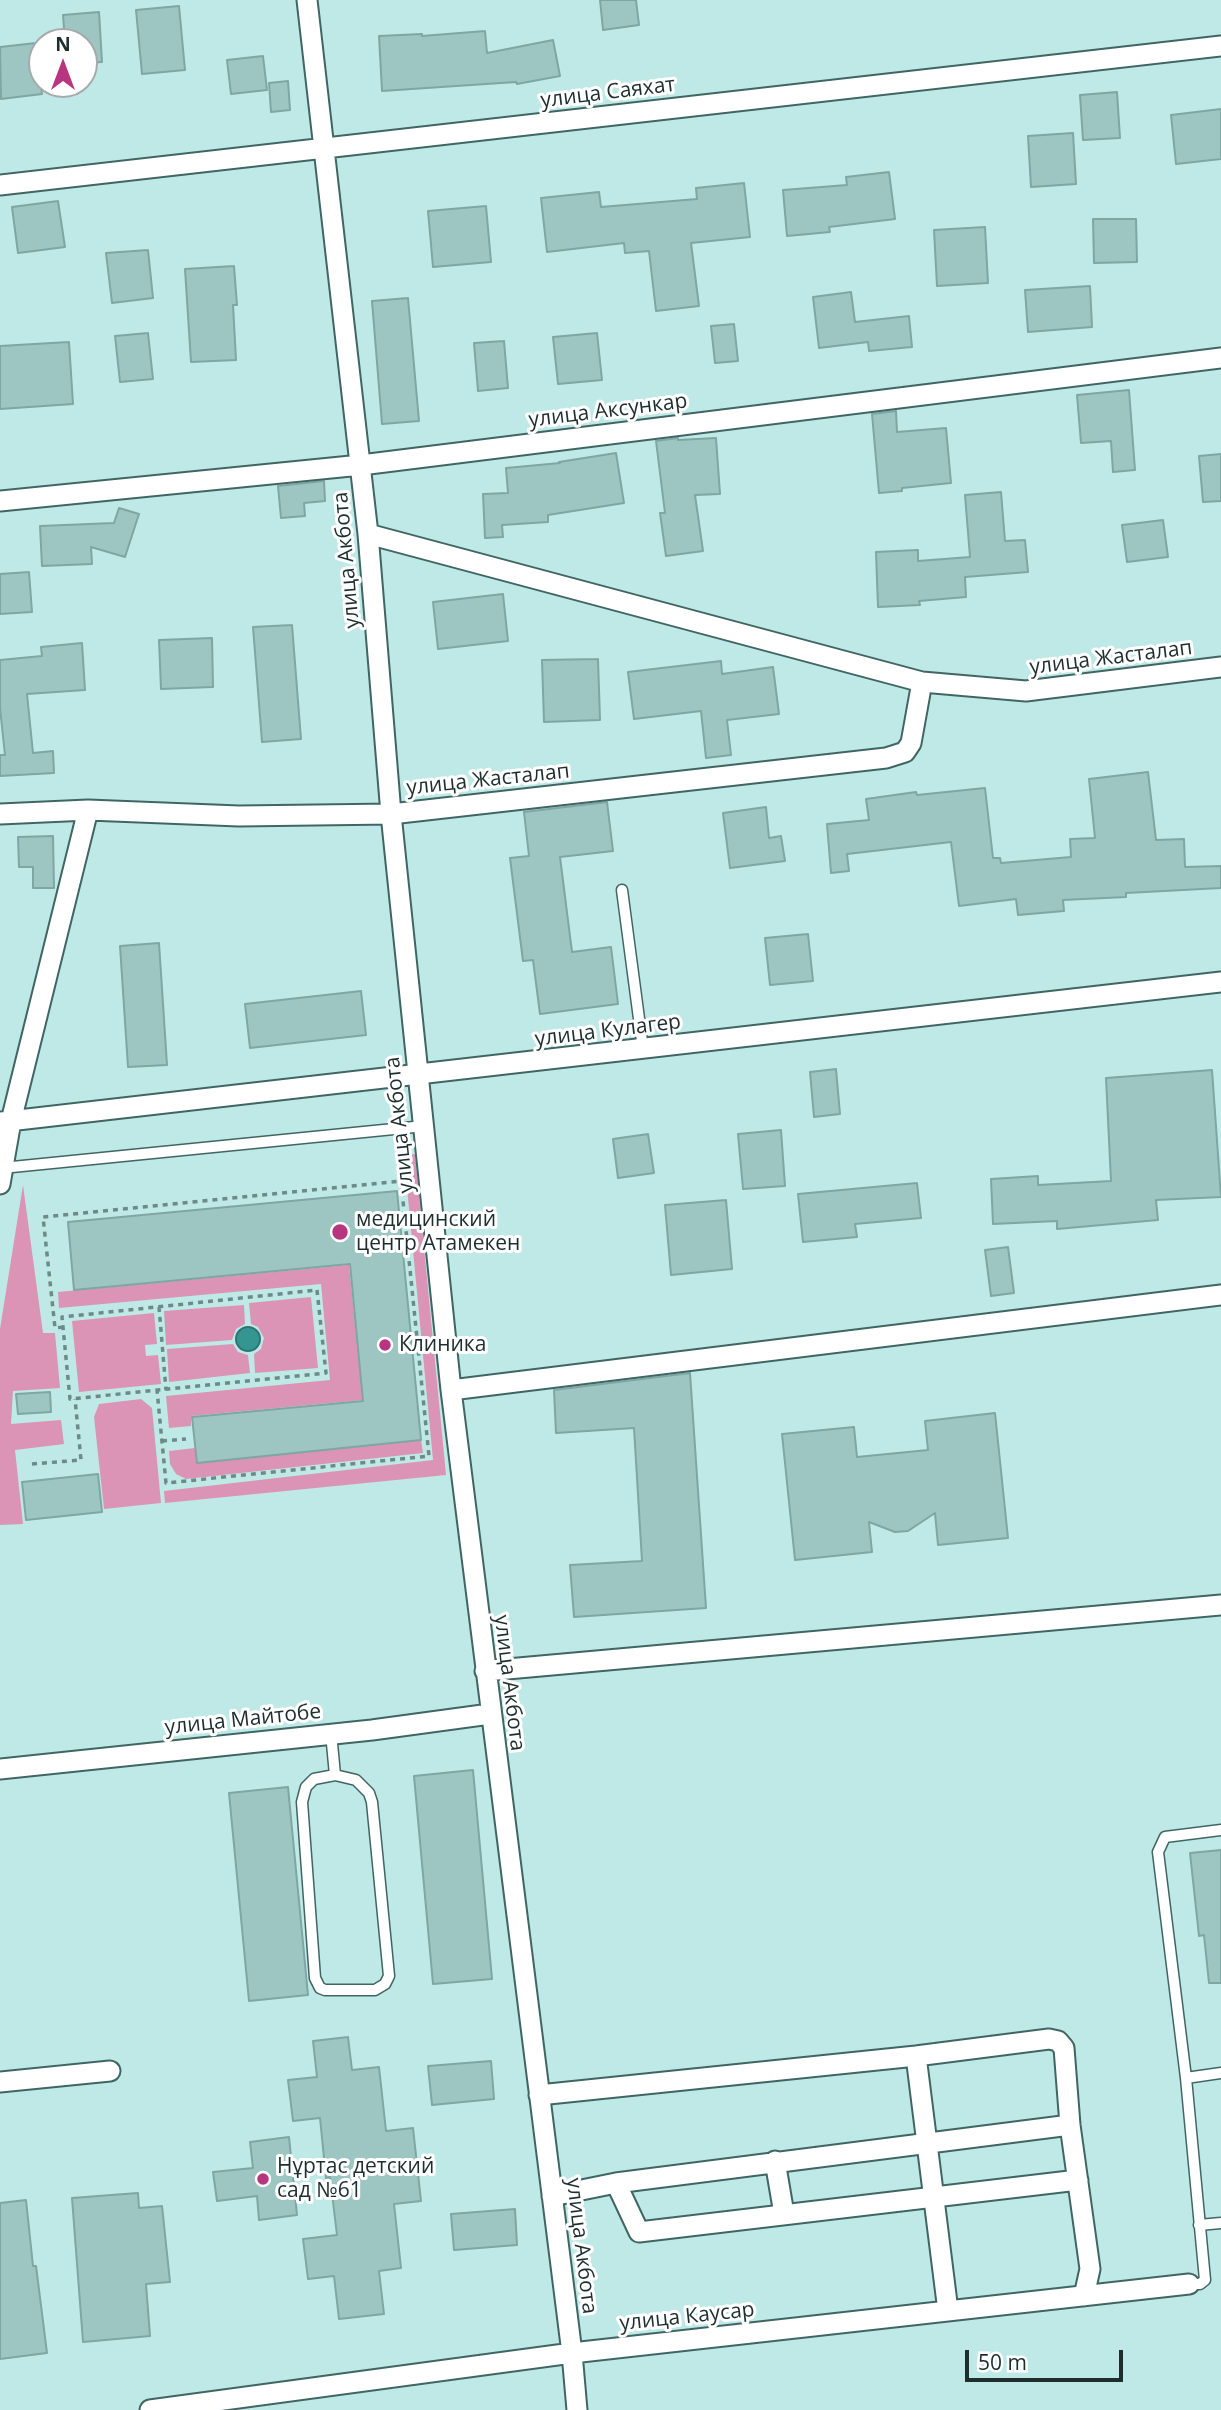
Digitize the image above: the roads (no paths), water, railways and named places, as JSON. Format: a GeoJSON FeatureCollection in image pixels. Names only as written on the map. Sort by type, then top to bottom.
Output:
{"type":"FeatureCollection","features":[{"type":"Feature","properties":{"kind":"street","name":"улица Акбота"},"geometry":{"type":"LineString","coordinates":[[307,0],[369,534],[391,814],[451,1390],[577,2410]]}},
{"type":"Feature","properties":{"kind":"street","name":"улица Саяхат"},"geometry":{"type":"LineString","coordinates":[[0,185],[1221,46]]}},
{"type":"Feature","properties":{"kind":"street","name":"улица Аксункар"},"geometry":{"type":"LineString","coordinates":[[0,501],[361,465],[1221,358]]}},
{"type":"Feature","properties":{"kind":"street","name":"улица Жасталап"},"geometry":{"type":"LineString","coordinates":[[369,534],[922,682],[1026,691],[1221,667]]}},
{"type":"Feature","properties":{"kind":"street","name":"улица Жасталап"},"geometry":{"type":"LineString","coordinates":[[0,814],[88,810],[239,816],[391,814],[886,758],[905,752],[911,743],[922,682]]}},
{"type":"Feature","properties":{"kind":"street"},"geometry":{"type":"LineString","coordinates":[[1,1176],[6,1122],[88,810]]}},
{"type":"Feature","properties":{"kind":"street","name":"улица Кулагер"},"geometry":{"type":"LineString","coordinates":[[6,1122],[1221,982]]}},
{"type":"Feature","properties":{"kind":"street"},"geometry":{"type":"LineString","coordinates":[[451,1390],[1221,1295]]}},
{"type":"Feature","properties":{"kind":"street"},"geometry":{"type":"LineString","coordinates":[[485,1671],[1221,1605]]}},
{"type":"Feature","properties":{"kind":"street","name":"улица Майтобе"},"geometry":{"type":"LineString","coordinates":[[0,1769],[372,1730],[490,1714]]}},
{"type":"Feature","properties":{"kind":"street"},"geometry":{"type":"LineString","coordinates":[[539,2095],[916,2056],[1049,2039],[1058,2041],[1065,2048],[1070,2125],[1090,2269],[1084,2296]]}},
{"type":"Feature","properties":{"kind":"street"},"geometry":{"type":"LineString","coordinates":[[916,2056],[948,2311]]}},
{"type":"Feature","properties":{"kind":"street"},"geometry":{"type":"LineString","coordinates":[[0,2082],[110,2071]]}},
{"type":"Feature","properties":{"kind":"street"},"geometry":{"type":"LineString","coordinates":[[552,2196],[616,2183],[775,2161],[1070,2125]]}},
{"type":"Feature","properties":{"kind":"street"},"geometry":{"type":"LineString","coordinates":[[775,2161],[784,2214]]}},
{"type":"Feature","properties":{"kind":"street"},"geometry":{"type":"LineString","coordinates":[[616,2183],[639,2232],[933,2195],[1078,2180]]}},
{"type":"Feature","properties":{"kind":"street","name":"улица Каусар"},"geometry":{"type":"LineString","coordinates":[[150,2410],[572,2353],[1189,2284]]}},
{"type":"Feature","properties":{"kind":"lane"},"geometry":{"type":"LineString","coordinates":[[622,890],[643,1049]]}},
{"type":"Feature","properties":{"kind":"lane"},"geometry":{"type":"LineString","coordinates":[[1,1176],[424,1126]]}},
{"type":"Feature","properties":{"kind":"lane"},"geometry":{"type":"LineString","coordinates":[[331,1733],[335,1775]]}},
{"type":"Feature","properties":{"kind":"lane"},"geometry":{"type":"LineString","coordinates":[[335,1775],[356,1780],[369,1793],[372,1802],[389,1976],[385,1984],[375,1990],[325,1990],[320,1988],[315,1978],[302,1802],[306,1787],[314,1779],[335,1775]]}},
{"type":"Feature","properties":{"kind":"lane"},"geometry":{"type":"LineString","coordinates":[[1189,2284],[1199,2284],[1205,2280],[1185,2078],[1158,1853],[1165,1838],[1221,1830]]}},
{"type":"Feature","properties":{"kind":"lane"},"geometry":{"type":"LineString","coordinates":[[1185,2078],[1221,2073]]}},
{"type":"Feature","properties":{"kind":"lane"},"geometry":{"type":"LineString","coordinates":[[1199,2225],[1221,2223]]}},
{"type":"Feature","properties":{"kind":"water"},"geometry":{"type":"Polygon","coordinates":[[[248,1327],[256,1331],[260,1339],[256,1347],[248,1351],[240,1347],[236,1339],[240,1331],[248,1327]]]}},
{"type":"Feature","properties":{"kind":"place","name":"медицинский центр Атамекен"},"geometry":{"type":"Point","coordinates":[340,1232]}},
{"type":"Feature","properties":{"kind":"place","name":"Клиника"},"geometry":{"type":"Point","coordinates":[385,1345]}},
{"type":"Feature","properties":{"kind":"place","name":"Нұртас детский сад №61"},"geometry":{"type":"Point","coordinates":[263,2179]}}]}
